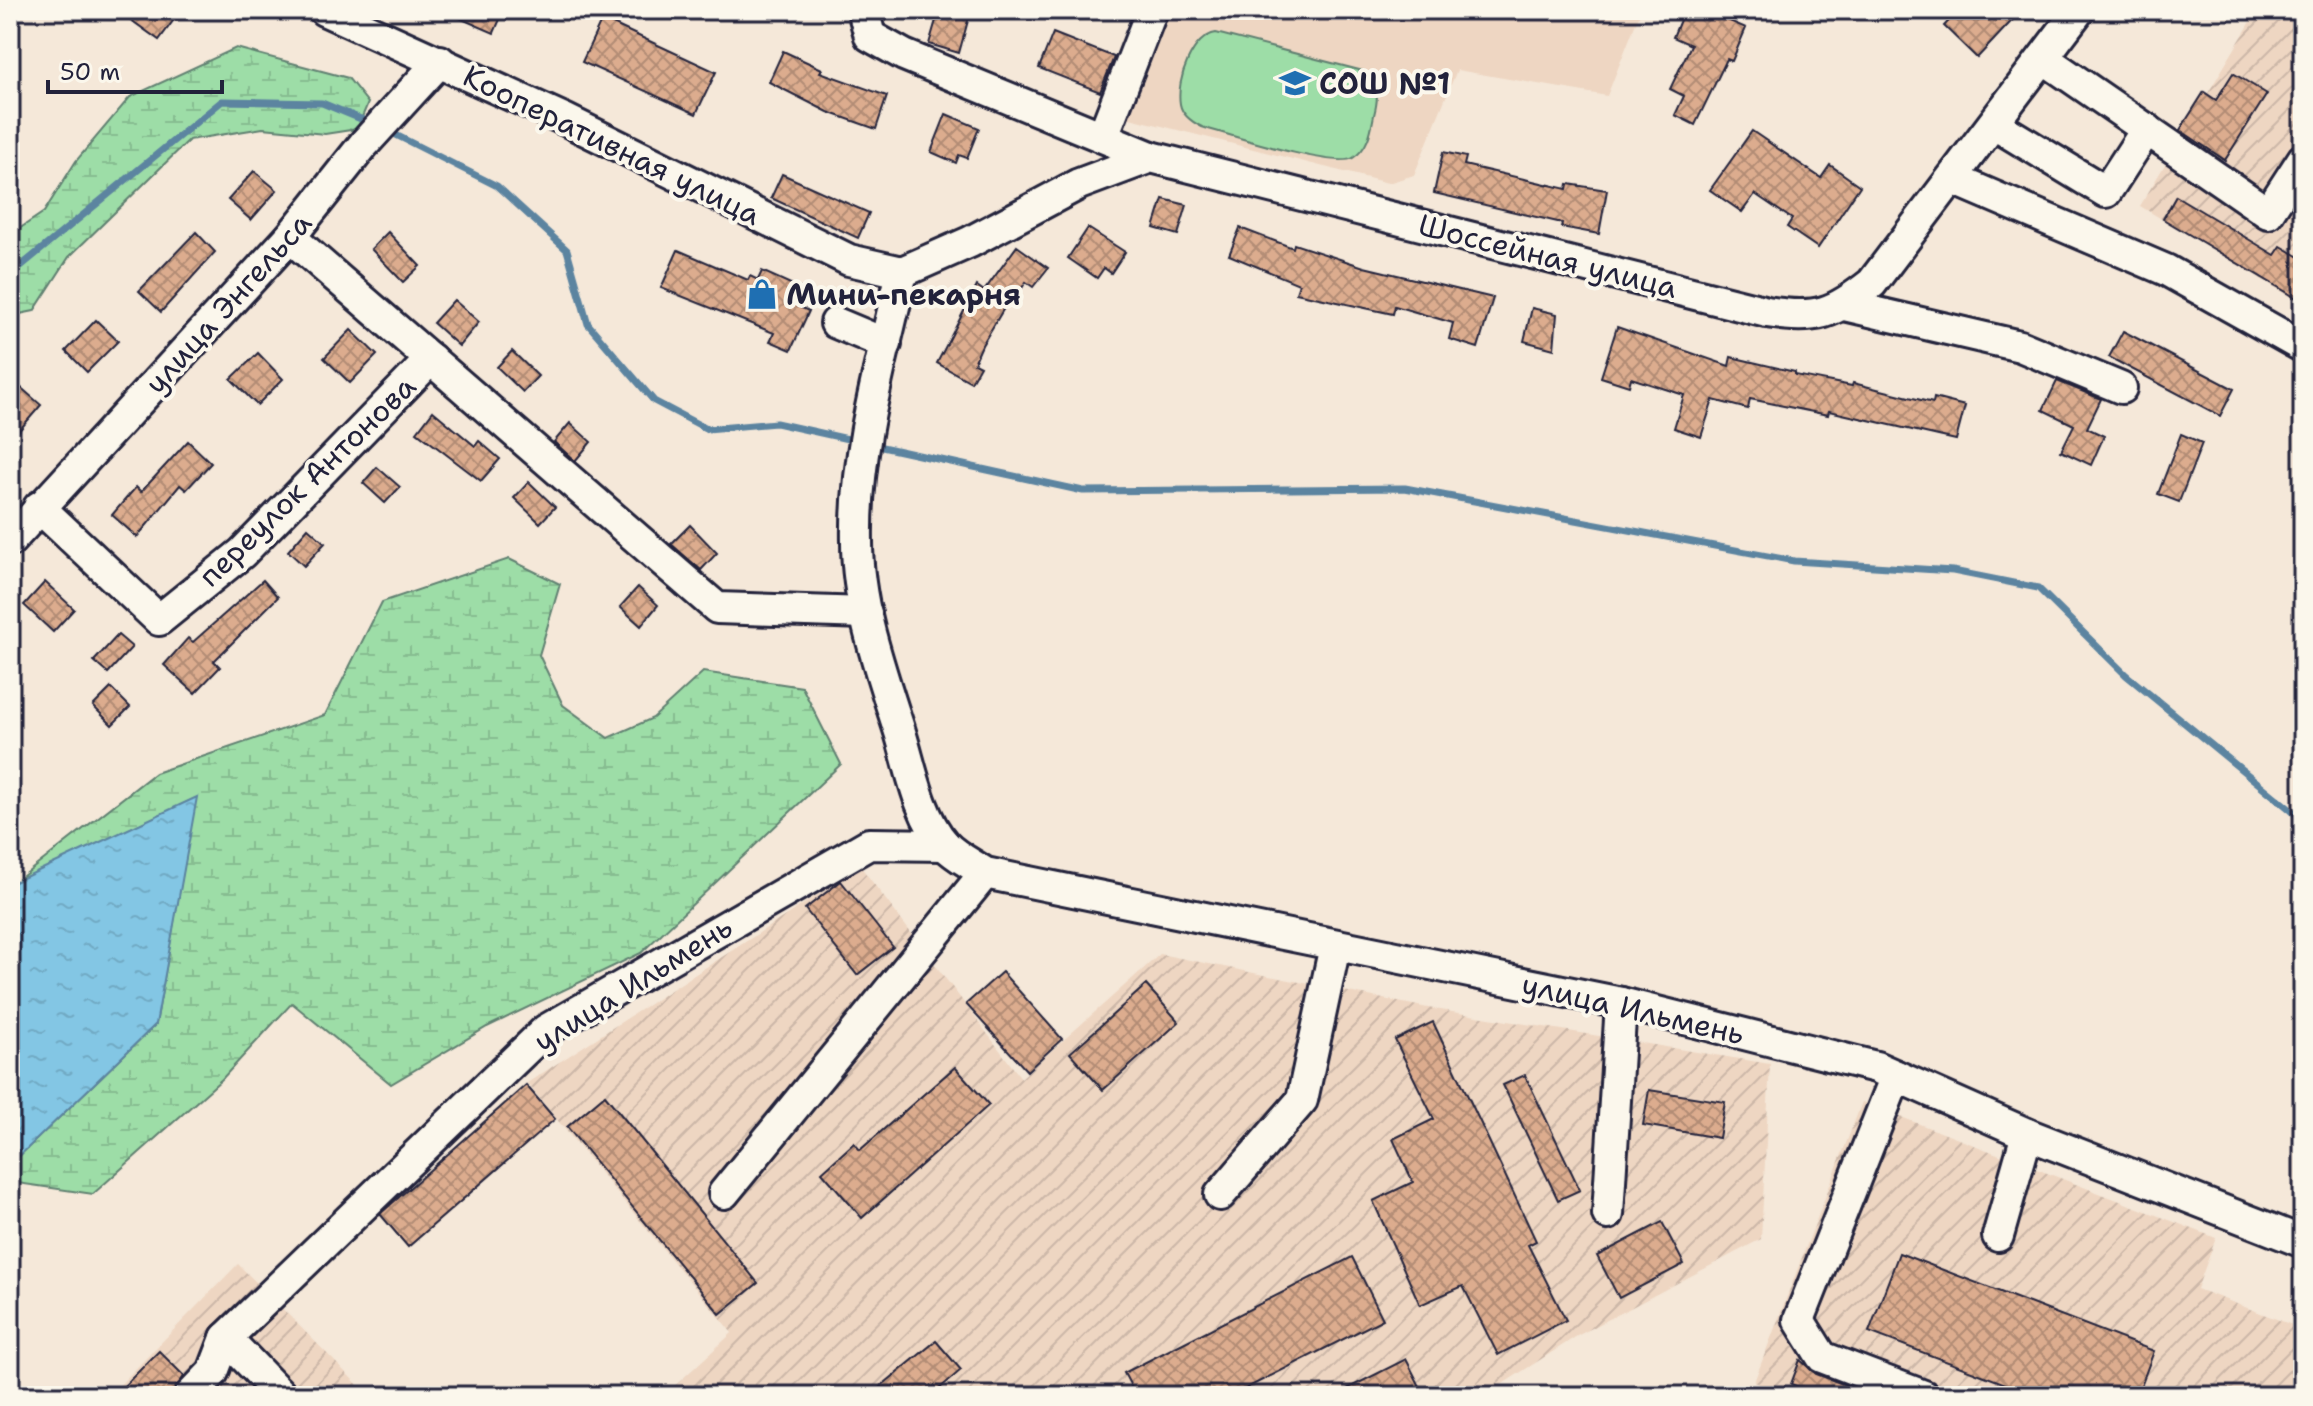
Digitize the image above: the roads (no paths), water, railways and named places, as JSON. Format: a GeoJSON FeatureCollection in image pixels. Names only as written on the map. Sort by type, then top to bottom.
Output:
{"type":"FeatureCollection","features":[{"type":"Feature","properties":{"kind":"street","name":"Шоссейная улица"},"geometry":{"type":"LineString","coordinates":[[863,10],[870,36],[904,55],[1151,157],[1801,318],[1825,314],[1844,305],[1872,283],[2079,10]]}},
{"type":"Feature","properties":{"kind":"street"},"geometry":{"type":"LineString","coordinates":[[1103,136],[1152,10]]}},
{"type":"Feature","properties":{"kind":"street","name":"Кооперативная улица"},"geometry":{"type":"LineString","coordinates":[[337,12],[849,260],[902,272]]}},
{"type":"Feature","properties":{"kind":"street"},"geometry":{"type":"LineString","coordinates":[[2043,58],[2268,213],[2303,159]]}},
{"type":"Feature","properties":{"kind":"street","name":"улица Энгельса"},"geometry":{"type":"LineString","coordinates":[[10,541],[290,237],[364,144],[440,61]]}},
{"type":"Feature","properties":{"kind":"street"},"geometry":{"type":"LineString","coordinates":[[1994,124],[2106,192],[2147,129]]}},
{"type":"Feature","properties":{"kind":"street"},"geometry":{"type":"LineString","coordinates":[[902,272],[970,242],[1079,184],[1151,157]]}},
{"type":"Feature","properties":{"kind":"street"},"geometry":{"type":"LineString","coordinates":[[1953,179],[2166,270],[2303,347]]}},
{"type":"Feature","properties":{"kind":"street","name":"переулок Антонова"},"geometry":{"type":"LineString","coordinates":[[290,237],[717,608],[866,613]]}},
{"type":"Feature","properties":{"kind":"street","name":"улица Ильмень"},"geometry":{"type":"LineString","coordinates":[[902,272],[870,410],[859,479],[857,545],[866,613],[925,813],[945,845],[985,873],[1621,1003],[1876,1067],[2027,1134],[2303,1242]]}},
{"type":"Feature","properties":{"kind":"street"},"geometry":{"type":"LineString","coordinates":[[1844,305],[2020,346],[2121,388]]}},
{"type":"Feature","properties":{"kind":"street"},"geometry":{"type":"LineString","coordinates":[[836,323],[886,344]]}},
{"type":"Feature","properties":{"kind":"street","name":"переулок Антонова"},"geometry":{"type":"LineString","coordinates":[[39,507],[159,620],[242,553],[431,359]]}},
{"type":"Feature","properties":{"kind":"street","name":"улица Ильмень"},"geometry":{"type":"LineString","coordinates":[[226,1338],[546,1030],[869,844],[945,845]]}},
{"type":"Feature","properties":{"kind":"street"},"geometry":{"type":"LineString","coordinates":[[724,1193],[985,873]]}},
{"type":"Feature","properties":{"kind":"street"},"geometry":{"type":"LineString","coordinates":[[1220,1195],[1302,1100],[1335,946]]}},
{"type":"Feature","properties":{"kind":"street"},"geometry":{"type":"LineString","coordinates":[[1608,1214],[1621,1003]]}},
{"type":"Feature","properties":{"kind":"street"},"geometry":{"type":"LineString","coordinates":[[1896,1076],[1799,1320],[1822,1357],[1924,1396]]}},
{"type":"Feature","properties":{"kind":"street"},"geometry":{"type":"LineString","coordinates":[[1998,1236],[2027,1134]]}},
{"type":"Feature","properties":{"kind":"street"},"geometry":{"type":"LineString","coordinates":[[190,1396],[213,1372],[226,1338],[282,1396]]}},
{"type":"Feature","properties":{"kind":"water"},"geometry":{"type":"Polygon","coordinates":[[[197,797],[156,1024],[10,1165],[10,884],[197,797]]]}},
{"type":"Feature","properties":{"kind":"waterway"},"geometry":{"type":"LineString","coordinates":[[10,275],[222,101],[322,103],[373,124]]}},
{"type":"Feature","properties":{"kind":"waterway"},"geometry":{"type":"LineString","coordinates":[[388,131],[497,186],[567,250],[588,324],[654,401],[707,429],[776,423],[857,441]]}},
{"type":"Feature","properties":{"kind":"waterway"},"geometry":{"type":"LineString","coordinates":[[873,445],[1083,491],[1405,488],[1794,561],[1953,571],[2038,588],[2126,675],[2303,820]]}},
{"type":"Feature","properties":{"kind":"place","name":"СОШ №1"},"geometry":{"type":"Point","coordinates":[1295,83]}},
{"type":"Feature","properties":{"kind":"place","name":"Мини-пекарня"},"geometry":{"type":"Point","coordinates":[762,294]}}]}
